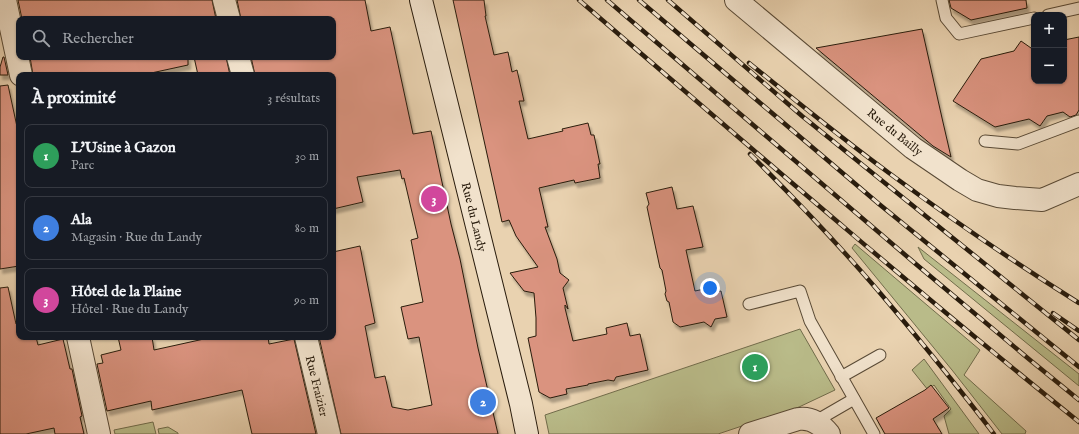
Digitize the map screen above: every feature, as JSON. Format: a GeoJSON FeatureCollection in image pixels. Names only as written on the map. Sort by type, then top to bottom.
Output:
{"type":"FeatureCollection","features":[{"type":"Feature","properties":{"kind":"street"},"geometry":{"type":"LineString","coordinates":[[5,0],[16,52]]}},
{"type":"Feature","properties":{"kind":"street"},"geometry":{"type":"LineString","coordinates":[[224,0],[228,16]]}},
{"type":"Feature","properties":{"kind":"street","name":"Rue du Landy"},"geometry":{"type":"LineString","coordinates":[[421,0],[521,404],[527,434]]}},
{"type":"Feature","properties":{"kind":"street","name":"Rue du Bailly"},"geometry":{"type":"LineString","coordinates":[[736,0],[913,148],[977,190],[998,196],[1042,200],[1079,184]]}},
{"type":"Feature","properties":{"kind":"street"},"geometry":{"type":"LineString","coordinates":[[18,60],[20,72]]}},
{"type":"Feature","properties":{"kind":"street"},"geometry":{"type":"LineString","coordinates":[[239,60],[241,72]]}},
{"type":"Feature","properties":{"kind":"street"},"geometry":{"type":"LineString","coordinates":[[79,340],[100,434]]}},
{"type":"Feature","properties":{"kind":"street","name":"Rue Fraizier"},"geometry":{"type":"LineString","coordinates":[[307,340],[329,434]]}},
{"type":"Feature","properties":{"kind":"street"},"geometry":{"type":"LineString","coordinates":[[750,434],[798,419],[808,419],[822,428]]}},
{"type":"Feature","properties":{"kind":"lane"},"geometry":{"type":"LineString","coordinates":[[942,0],[946,18],[959,34],[1031,19]]}},
{"type":"Feature","properties":{"kind":"lane"},"geometry":{"type":"LineString","coordinates":[[1061,12],[1079,8]]}},
{"type":"Feature","properties":{"kind":"lane"},"geometry":{"type":"LineString","coordinates":[[985,141],[1018,144],[1079,121]]}},
{"type":"Feature","properties":{"kind":"lane"},"geometry":{"type":"LineString","coordinates":[[749,304],[800,291],[810,321],[874,434]]}},
{"type":"Feature","properties":{"kind":"lane"},"geometry":{"type":"LineString","coordinates":[[841,377],[880,355]]}},
{"type":"Feature","properties":{"kind":"lane"},"geometry":{"type":"LineString","coordinates":[[822,428],[854,399]]}},
{"type":"Feature","properties":{"kind":"green space"},"geometry":{"type":"Polygon","coordinates":[[[855,244],[980,350],[964,375],[1026,431],[1025,434],[1002,434],[952,370],[852,248],[855,244]]]}},
{"type":"Feature","properties":{"kind":"green space"},"geometry":{"type":"Polygon","coordinates":[[[918,247],[1079,374],[1079,386],[924,259],[918,247]]]}},
{"type":"Feature","properties":{"kind":"green space"},"geometry":{"type":"Polygon","coordinates":[[[800,329],[835,390],[799,407],[718,434],[549,434],[545,415],[800,329]]]}},
{"type":"Feature","properties":{"kind":"green space"},"geometry":{"type":"Polygon","coordinates":[[[924,359],[979,434],[949,434],[944,416],[951,409],[934,385],[928,390],[912,370],[924,359]]]}},
{"type":"Feature","properties":{"kind":"green space"},"geometry":{"type":"Polygon","coordinates":[[[153,422],[156,434],[115,434],[114,430],[153,422]]]}},
{"type":"Feature","properties":{"kind":"green space"},"geometry":{"type":"Polygon","coordinates":[[[168,427],[178,434],[159,434],[158,429],[168,427]]]}},
{"type":"Feature","properties":{"kind":"building"},"geometry":{"type":"Polygon","coordinates":[[[18,0],[212,0],[215,16],[21,16],[18,0]]]}},
{"type":"Feature","properties":{"kind":"building"},"geometry":{"type":"Polygon","coordinates":[[[237,0],[365,0],[371,31],[390,27],[413,134],[431,131],[498,434],[341,434],[320,340],[336,340],[336,251],[360,246],[375,323],[365,326],[375,378],[385,376],[392,407],[408,410],[432,405],[419,337],[408,339],[401,307],[423,302],[411,240],[418,238],[404,178],[402,179],[400,170],[357,177],[363,202],[336,208],[336,72],[254,72],[252,60],[336,60],[336,16],[240,16],[237,0]]]}},
{"type":"Feature","properties":{"kind":"building"},"geometry":{"type":"Polygon","coordinates":[[[453,0],[484,0],[485,16],[494,55],[508,52],[512,72],[517,70],[524,101],[519,101],[528,139],[563,131],[562,129],[588,123],[591,135],[594,135],[600,164],[598,164],[600,178],[575,183],[574,180],[539,188],[548,227],[545,227],[557,259],[560,273],[569,280],[563,288],[568,309],[565,305],[565,308],[573,341],[607,334],[606,328],[627,323],[630,336],[640,334],[648,370],[616,377],[614,381],[608,380],[566,389],[567,394],[550,398],[539,392],[528,338],[536,336],[534,293],[524,291],[510,273],[538,267],[516,236],[509,220],[502,222],[453,0]]]}},
{"type":"Feature","properties":{"kind":"building"},"geometry":{"type":"Polygon","coordinates":[[[949,0],[1026,0],[1027,8],[971,20],[951,8],[949,0]]]}},
{"type":"Feature","properties":{"kind":"building"},"geometry":{"type":"Polygon","coordinates":[[[922,29],[951,157],[933,146],[816,48],[922,29]]]}},
{"type":"Feature","properties":{"kind":"building"},"geometry":{"type":"Polygon","coordinates":[[[1079,37],[1079,110],[1076,115],[1070,117],[1063,112],[1047,116],[1040,126],[1029,119],[995,127],[953,101],[981,59],[1014,51],[1021,41],[1031,48],[1031,84],[1067,84],[1067,39],[1079,37]]]}},
{"type":"Feature","properties":{"kind":"building"},"geometry":{"type":"Polygon","coordinates":[[[3,57],[8,75],[0,75],[0,67],[3,57]]]}},
{"type":"Feature","properties":{"kind":"building"},"geometry":{"type":"Polygon","coordinates":[[[30,60],[188,60],[188,65],[156,72],[32,72],[30,60]]]}},
{"type":"Feature","properties":{"kind":"building"},"geometry":{"type":"Polygon","coordinates":[[[195,60],[227,60],[229,72],[197,72],[195,60]]]}},
{"type":"Feature","properties":{"kind":"building"},"geometry":{"type":"Polygon","coordinates":[[[8,85],[16,122],[16,266],[0,269],[0,86],[8,85]]]}},
{"type":"Feature","properties":{"kind":"building"},"geometry":{"type":"Polygon","coordinates":[[[672,187],[677,209],[693,206],[703,247],[686,250],[695,291],[709,288],[711,293],[721,291],[727,317],[715,319],[711,327],[704,322],[680,327],[673,322],[669,302],[667,301],[665,294],[666,291],[662,270],[660,268],[647,207],[649,204],[646,193],[672,187]]]}},
{"type":"Feature","properties":{"kind":"building"},"geometry":{"type":"Polygon","coordinates":[[[8,287],[16,324],[16,340],[37,340],[38,345],[63,340],[70,369],[72,369],[82,416],[80,417],[84,434],[55,434],[54,428],[26,434],[0,434],[0,288],[8,287]]]}},
{"type":"Feature","properties":{"kind":"building"},"geometry":{"type":"Polygon","coordinates":[[[119,340],[152,340],[154,350],[199,340],[268,340],[269,344],[294,340],[316,434],[252,434],[242,390],[152,410],[151,401],[107,411],[97,364],[103,363],[101,355],[121,350],[119,340]]]}},
{"type":"Feature","properties":{"kind":"building"},"geometry":{"type":"Polygon","coordinates":[[[931,385],[949,408],[933,419],[942,434],[885,434],[876,418],[925,390],[931,385]]]}},
{"type":"Feature","properties":{"kind":"railway"},"geometry":{"type":"LineString","coordinates":[[579,0],[890,266],[1079,422]]}},
{"type":"Feature","properties":{"kind":"railway"},"geometry":{"type":"LineString","coordinates":[[607,0],[917,265],[1079,400]]}},
{"type":"Feature","properties":{"kind":"railway"},"geometry":{"type":"LineString","coordinates":[[639,0],[879,204],[1079,367]]}},
{"type":"Feature","properties":{"kind":"railway"},"geometry":{"type":"LineString","coordinates":[[668,0],[802,116],[1079,340]]}},
{"type":"Feature","properties":{"kind":"railway"},"geometry":{"type":"LineString","coordinates":[[749,63],[836,133],[912,190],[983,240],[1079,303]]}},
{"type":"Feature","properties":{"kind":"railway"},"geometry":{"type":"LineString","coordinates":[[750,154],[820,226],[870,281],[941,366],[994,434]]}},
{"type":"Feature","properties":{"kind":"railway"},"geometry":{"type":"LineString","coordinates":[[1053,313],[1079,331]]}},
{"type":"Feature","properties":{"kind":"place","name":"Hôtel de la Plaine"},"geometry":{"type":"Point","coordinates":[434,199]}},
{"type":"Feature","properties":{"kind":"place","name":"L'Usine à Gazon"},"geometry":{"type":"Point","coordinates":[755,367]}},
{"type":"Feature","properties":{"kind":"place","name":"Ala"},"geometry":{"type":"Point","coordinates":[483,402]}}]}
